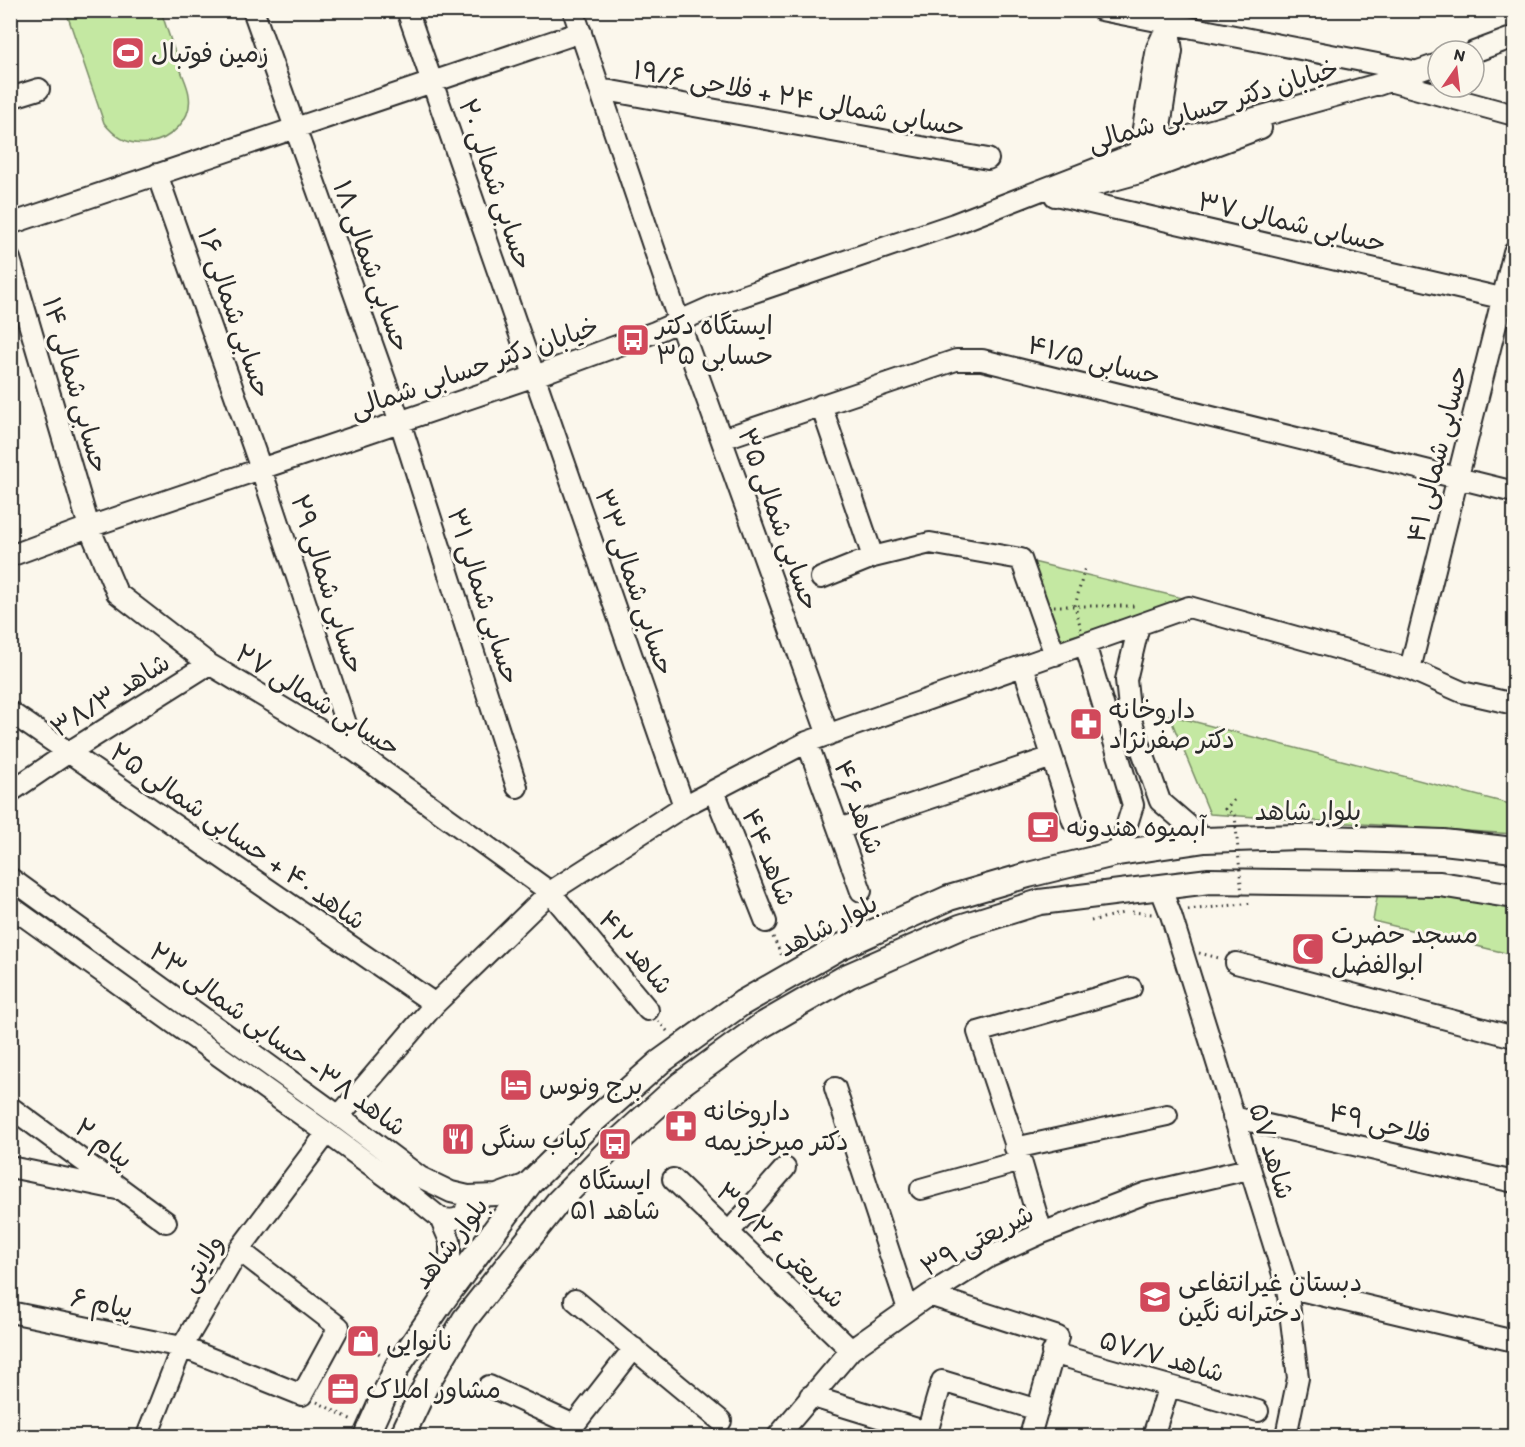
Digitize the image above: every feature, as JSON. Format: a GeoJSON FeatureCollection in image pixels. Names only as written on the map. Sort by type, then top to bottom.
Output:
{"type":"FeatureCollection","features":[{"type":"Feature","properties":{"kind":"main road","name":"بلوار شاهد"},"geometry":{"type":"LineString","coordinates":[[368,1433],[398,1365],[440,1304],[530,1184],[591,1122],[660,1062],[742,1003],[838,948],[949,898],[1028,874],[1119,853],[1206,840],[1309,837],[1443,842],[1515,850]]}},
{"type":"Feature","properties":{"kind":"main road"},"geometry":{"type":"LineString","coordinates":[[402,1437],[427,1383],[465,1319],[558,1202],[615,1144],[681,1084],[761,1026],[848,976],[960,927],[1040,902],[1209,881],[1440,884],[1515,896]]}},
{"type":"Feature","properties":{"kind":"street","name":"حسابی شمالی ۱۸"},"geometry":{"type":"LineString","coordinates":[[254,10],[400,422]]}},
{"type":"Feature","properties":{"kind":"street","name":"حسابی شمالی ۲۰"},"geometry":{"type":"LineString","coordinates":[[407,10],[534,376]]}},
{"type":"Feature","properties":{"kind":"street","name":"حسابی شمالی ۳۵"},"geometry":{"type":"LineString","coordinates":[[573,10],[679,322],[828,735]]}},
{"type":"Feature","properties":{"kind":"street"},"geometry":{"type":"LineString","coordinates":[[1101,10],[1169,17],[1416,72]]}},
{"type":"Feature","properties":{"kind":"street"},"geometry":{"type":"LineString","coordinates":[[1150,169],[1148,148],[1157,48],[1169,17]]}},
{"type":"Feature","properties":{"kind":"street"},"geometry":{"type":"LineString","coordinates":[[10,224],[581,33]]}},
{"type":"Feature","properties":{"kind":"street"},"geometry":{"type":"LineString","coordinates":[[1486,48],[1515,37]]}},
{"type":"Feature","properties":{"kind":"street","name":"خیابان دکتر حسابی شمالی"},"geometry":{"type":"LineString","coordinates":[[954,224],[1150,169],[1426,68]]}},
{"type":"Feature","properties":{"kind":"street"},"geometry":{"type":"LineString","coordinates":[[1389,81],[1515,115]]}},
{"type":"Feature","properties":{"kind":"street","name":"خیابان دکتر حسابی شمالی"},"geometry":{"type":"LineString","coordinates":[[10,556],[534,376],[679,322],[716,305],[954,224],[1148,148],[1389,81]]}},
{"type":"Feature","properties":{"kind":"street"},"geometry":{"type":"LineString","coordinates":[[10,98],[39,88]]}},
{"type":"Feature","properties":{"kind":"street","name":"حسابی شمالی ۲۴ + فلاحی ۱۹/۶"},"geometry":{"type":"LineString","coordinates":[[600,89],[988,159]]}},
{"type":"Feature","properties":{"kind":"street","name":"حسابی شمالی ۱۶"},"geometry":{"type":"LineString","coordinates":[[157,174],[261,469]]}},
{"type":"Feature","properties":{"kind":"street","name":"حسابی شمالی ۳۷"},"geometry":{"type":"LineString","coordinates":[[1058,195],[1509,300]]}},
{"type":"Feature","properties":{"kind":"street","name":"حسابی شمالی ۴۱"},"geometry":{"type":"LineString","coordinates":[[1410,669],[1459,478],[1509,300],[1515,252]]}},
{"type":"Feature","properties":{"kind":"street","name":"حسابی شمالی ۱۴"},"geometry":{"type":"LineString","coordinates":[[10,259],[89,527]]}},
{"type":"Feature","properties":{"kind":"street","name":"حسابی ۴۱/۵"},"geometry":{"type":"LineString","coordinates":[[722,439],[956,360],[982,360],[1515,492]]}},
{"type":"Feature","properties":{"kind":"street","name":"حسابی شمالی ۳۳"},"geometry":{"type":"LineString","coordinates":[[534,376],[684,806]]}},
{"type":"Feature","properties":{"kind":"street"},"geometry":{"type":"LineString","coordinates":[[820,405],[873,557]]}},
{"type":"Feature","properties":{"kind":"street","name":"حسابی شمالی ۳۱"},"geometry":{"type":"LineString","coordinates":[[400,422],[517,787]]}},
{"type":"Feature","properties":{"kind":"street","name":"حسابی شمالی ۲۹"},"geometry":{"type":"LineString","coordinates":[[261,469],[355,751]]}},
{"type":"Feature","properties":{"kind":"street","name":"حسابی شمالی ۲۷"},"geometry":{"type":"LineString","coordinates":[[89,527],[117,593],[209,664],[355,751],[550,892]]}},
{"type":"Feature","properties":{"kind":"street"},"geometry":{"type":"LineString","coordinates":[[821,578],[873,557],[930,543],[1021,559],[1055,655]]}},
{"type":"Feature","properties":{"kind":"street"},"geometry":{"type":"LineString","coordinates":[[339,1116],[435,1004],[550,892],[684,806],[807,742],[1084,644],[1138,616],[1189,608],[1410,669],[1462,692],[1515,704]]}},
{"type":"Feature","properties":{"kind":"street"},"geometry":{"type":"LineString","coordinates":[[1138,616],[1126,680],[1130,717],[1160,801],[1206,840]]}},
{"type":"Feature","properties":{"kind":"street"},"geometry":{"type":"LineString","coordinates":[[1084,644],[1133,805],[1119,853]]}},
{"type":"Feature","properties":{"kind":"street","name":"شاهد ۳۸/۳"},"geometry":{"type":"LineString","coordinates":[[10,792],[209,664]]}},
{"type":"Feature","properties":{"kind":"street"},"geometry":{"type":"LineString","coordinates":[[1023,666],[1073,822]]}},
{"type":"Feature","properties":{"kind":"street","name":"شاهد ۴۰ + حسابی شمالی ۲۵"},"geometry":{"type":"LineString","coordinates":[[10,712],[435,1004]]}},
{"type":"Feature","properties":{"kind":"street","name":"شاهد ۴۶"},"geometry":{"type":"LineString","coordinates":[[807,742],[861,891]]}},
{"type":"Feature","properties":{"kind":"street"},"geometry":{"type":"LineString","coordinates":[[838,828],[1052,757]]}},
{"type":"Feature","properties":{"kind":"street","name":"شاهد ۴۴"},"geometry":{"type":"LineString","coordinates":[[714,791],[766,922]]}},
{"type":"Feature","properties":{"kind":"street"},"geometry":{"type":"LineString","coordinates":[[1133,805],[1144,808],[1160,801]]}},
{"type":"Feature","properties":{"kind":"street","name":"شاهد ۳۸- حسابی شمالی ۲۳"},"geometry":{"type":"LineString","coordinates":[[10,878],[420,1177],[451,1192],[468,1196],[497,1195],[530,1184]]}},
{"type":"Feature","properties":{"kind":"street","name":"شاهد ۵۷"},"geometry":{"type":"LineString","coordinates":[[1160,887],[1171,915],[1248,1169],[1287,1287],[1298,1378],[1286,1437]]}},
{"type":"Feature","properties":{"kind":"street","name":"شاهد ۴۲"},"geometry":{"type":"LineString","coordinates":[[550,892],[648,1010]]}},
{"type":"Feature","properties":{"kind":"street","name":"شاهد ۳۸- حسابی شمالی ۲۳"},"geometry":{"type":"LineString","coordinates":[[10,906],[327,1133],[440,1218]]}},
{"type":"Feature","properties":{"kind":"street"},"geometry":{"type":"LineString","coordinates":[[1236,963],[1515,1037]]}},
{"type":"Feature","properties":{"kind":"street"},"geometry":{"type":"LineString","coordinates":[[1042,1233],[978,1032],[1131,988]]}},
{"type":"Feature","properties":{"kind":"street"},"geometry":{"type":"LineString","coordinates":[[835,1088],[908,1309]]}},
{"type":"Feature","properties":{"kind":"street","name":"پیام ۲"},"geometry":{"type":"LineString","coordinates":[[10,1107],[166,1222]]}},
{"type":"Feature","properties":{"kind":"street"},"geometry":{"type":"LineString","coordinates":[[921,1189],[1018,1155],[1167,1115]]}},
{"type":"Feature","properties":{"kind":"street","name":"فلاحی ۴۹"},"geometry":{"type":"LineString","coordinates":[[1233,1117],[1515,1182]]}},
{"type":"Feature","properties":{"kind":"street","name":"ولایتی"},"geometry":{"type":"LineString","coordinates":[[147,1437],[182,1347],[239,1250],[327,1133]]}},
{"type":"Feature","properties":{"kind":"street"},"geometry":{"type":"LineString","coordinates":[[10,1167],[123,1190]]}},
{"type":"Feature","properties":{"kind":"street"},"geometry":{"type":"LineString","coordinates":[[729,1232],[785,1168]]}},
{"type":"Feature","properties":{"kind":"street","name":"شریعتی ۳۹"},"geometry":{"type":"LineString","coordinates":[[778,1437],[810,1396],[851,1350],[908,1309],[989,1257],[1042,1233],[1146,1193],[1248,1169]]}},
{"type":"Feature","properties":{"kind":"street","name":"شریعتی ۳۹/۲۶"},"geometry":{"type":"LineString","coordinates":[[673,1179],[851,1350]]}},
{"type":"Feature","properties":{"kind":"street"},"geometry":{"type":"LineString","coordinates":[[440,1218],[451,1221],[462,1217],[468,1208],[468,1196]]}},
{"type":"Feature","properties":{"kind":"street"},"geometry":{"type":"LineString","coordinates":[[440,1218],[450,1241],[450,1262],[440,1304]]}},
{"type":"Feature","properties":{"kind":"street"},"geometry":{"type":"LineString","coordinates":[[239,1250],[339,1328],[302,1395]]}},
{"type":"Feature","properties":{"kind":"street"},"geometry":{"type":"LineString","coordinates":[[1287,1287],[1515,1341]]}},
{"type":"Feature","properties":{"kind":"street"},"geometry":{"type":"LineString","coordinates":[[929,1295],[1058,1337],[1030,1437]]}},
{"type":"Feature","properties":{"kind":"street"},"geometry":{"type":"LineString","coordinates":[[575,1300],[721,1421]]}},
{"type":"Feature","properties":{"kind":"street","name":"پیام ۶"},"geometry":{"type":"LineString","coordinates":[[10,1312],[182,1347],[302,1395]]}},
{"type":"Feature","properties":{"kind":"street"},"geometry":{"type":"LineString","coordinates":[[489,1386],[570,1431],[634,1348]]}},
{"type":"Feature","properties":{"kind":"street","name":"شاهد ۵۷/۷"},"geometry":{"type":"LineString","coordinates":[[1052,1353],[1258,1411]]}},
{"type":"Feature","properties":{"kind":"street"},"geometry":{"type":"LineString","coordinates":[[810,1396],[926,1434],[942,1381],[1038,1410]]}},
{"type":"Feature","properties":{"kind":"street"},"geometry":{"type":"LineString","coordinates":[[1153,1437],[1169,1386]]}},
{"type":"Feature","properties":{"kind":"path"},"geometry":{"type":"LineString","coordinates":[[1084,644],[1075,606],[1085,567]]}},
{"type":"Feature","properties":{"kind":"path"},"geometry":{"type":"LineString","coordinates":[[1037,606],[1075,606],[1138,616]]}},
{"type":"Feature","properties":{"kind":"path"},"geometry":{"type":"LineString","coordinates":[[1234,800],[1225,809],[1235,815],[1242,896]]}},
{"type":"Feature","properties":{"kind":"path"},"geometry":{"type":"LineString","coordinates":[[1091,921],[1130,911],[1171,915],[1193,909],[1258,903]]}},
{"type":"Feature","properties":{"kind":"path","name":"شاهد ۴۴"},"geometry":{"type":"LineString","coordinates":[[766,922],[791,975]]}},
{"type":"Feature","properties":{"kind":"path"},"geometry":{"type":"LineString","coordinates":[[1180,948],[1236,963]]}},
{"type":"Feature","properties":{"kind":"path","name":"شاهد ۴۲"},"geometry":{"type":"LineString","coordinates":[[648,1010],[681,1047]]}},
{"type":"Feature","properties":{"kind":"path"},"geometry":{"type":"LineString","coordinates":[[339,1328],[398,1365]]}},
{"type":"Feature","properties":{"kind":"path"},"geometry":{"type":"LineString","coordinates":[[302,1395],[368,1433]]}},
{"type":"Feature","properties":{"kind":"green space","name":"زمین فوتبال"},"geometry":{"type":"Polygon","coordinates":[[[66,11],[161,11],[189,95],[188,112],[179,127],[165,138],[141,144],[129,142],[108,128],[104,123],[66,11]]]}},
{"type":"Feature","properties":{"kind":"green space"},"geometry":{"type":"Polygon","coordinates":[[[1033,562],[1191,600],[1059,640],[1033,562]]]}},
{"type":"Feature","properties":{"kind":"green space"},"geometry":{"type":"Polygon","coordinates":[[[1169,715],[1514,805],[1514,834],[1210,814],[1169,715]]]}},
{"type":"Feature","properties":{"kind":"green space"},"geometry":{"type":"Polygon","coordinates":[[[1379,886],[1514,908],[1514,955],[1373,921],[1379,886]]]}},
{"type":"Feature","properties":{"kind":"place","name":"زمین فوتبال"},"geometry":{"type":"Point","coordinates":[128,53]}},
{"type":"Feature","properties":{"kind":"place","name":"ایستگاه دکتر حسابی ۳۵"},"geometry":{"type":"Point","coordinates":[633,340]}},
{"type":"Feature","properties":{"kind":"place","name":"داروخانه دکتر صفرنژاد"},"geometry":{"type":"Point","coordinates":[1086,724]}},
{"type":"Feature","properties":{"kind":"place","name":"آبمیوه هندونه"},"geometry":{"type":"Point","coordinates":[1043,827]}},
{"type":"Feature","properties":{"kind":"place","name":"مسجد حضرت ابوالفضل"},"geometry":{"type":"Point","coordinates":[1308,949]}},
{"type":"Feature","properties":{"kind":"place","name":"برج ونوس"},"geometry":{"type":"Point","coordinates":[516,1085]}},
{"type":"Feature","properties":{"kind":"place","name":"داروخانه دکتر میرخزیمه"},"geometry":{"type":"Point","coordinates":[681,1126]}},
{"type":"Feature","properties":{"kind":"place","name":"کباب سنگی"},"geometry":{"type":"Point","coordinates":[458,1139]}},
{"type":"Feature","properties":{"kind":"place","name":"ایستگاه شاهد ۵۱"},"geometry":{"type":"Point","coordinates":[615,1144]}},
{"type":"Feature","properties":{"kind":"place","name":"دبستان غیرانتفاعی دخترانه نگین"},"geometry":{"type":"Point","coordinates":[1155,1297]}},
{"type":"Feature","properties":{"kind":"place","name":"نانوایی"},"geometry":{"type":"Point","coordinates":[363,1341]}},
{"type":"Feature","properties":{"kind":"place","name":"مشاور املاک"},"geometry":{"type":"Point","coordinates":[343,1389]}}]}
